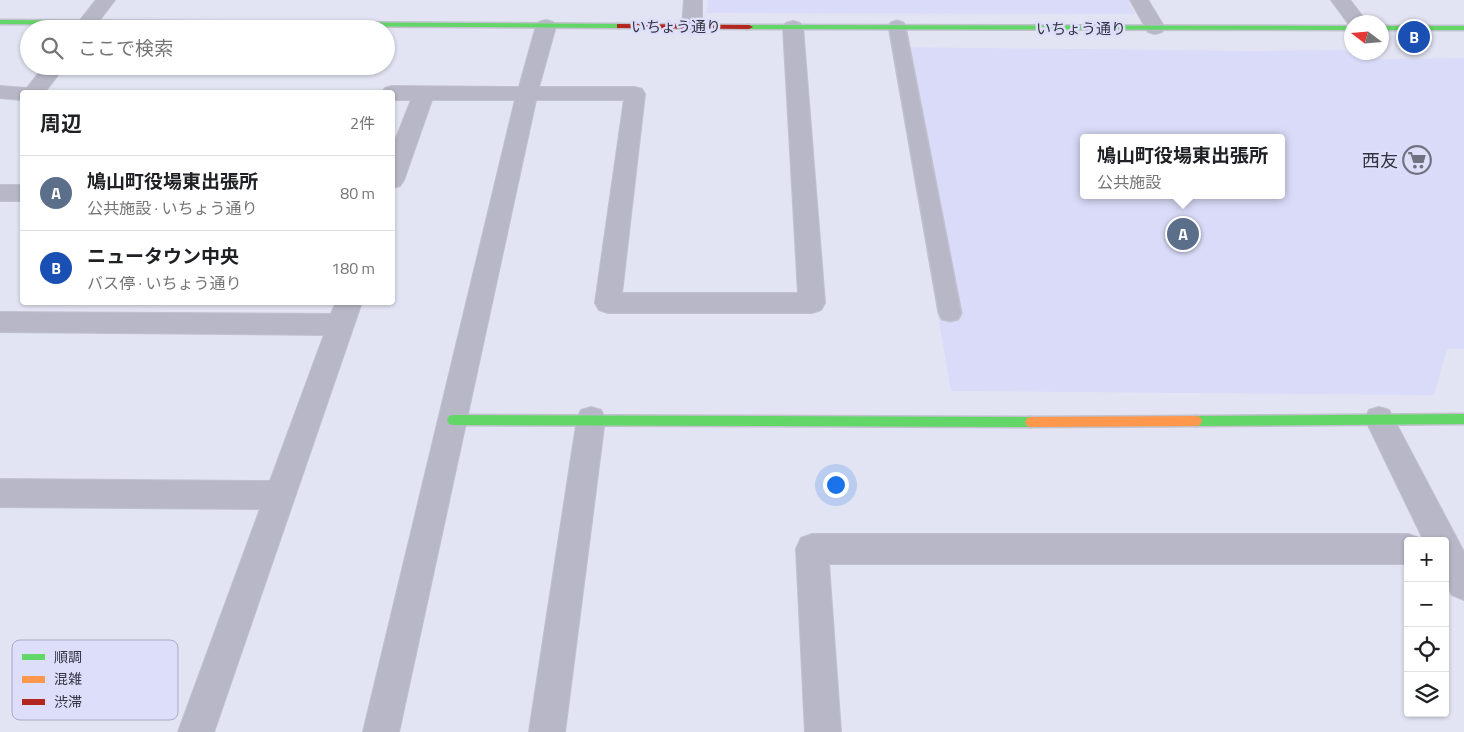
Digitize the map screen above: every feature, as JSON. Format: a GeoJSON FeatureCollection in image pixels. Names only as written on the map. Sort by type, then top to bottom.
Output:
{"type":"FeatureCollection","features":[{"type":"Feature","properties":{"kind":"street"},"geometry":{"type":"LineString","coordinates":[[89,20],[106,0]]}},
{"type":"Feature","properties":{"kind":"street"},"geometry":{"type":"LineString","coordinates":[[692,26],[693,0]]}},
{"type":"Feature","properties":{"kind":"street"},"geometry":{"type":"LineString","coordinates":[[1139,0],[1155,28]]}},
{"type":"Feature","properties":{"kind":"street"},"geometry":{"type":"LineString","coordinates":[[1340,0],[1352,15]]}},
{"type":"Feature","properties":{"kind":"street","name":"いちょう通り"},"geometry":{"type":"LineString","coordinates":[[0,22],[20,23]]}},
{"type":"Feature","properties":{"kind":"street","name":"いちょう通り"},"geometry":{"type":"LineString","coordinates":[[395,26],[1344,28]]}},
{"type":"Feature","properties":{"kind":"street"},"geometry":{"type":"LineString","coordinates":[[381,732],[454,420],[527,94],[546,26]]}},
{"type":"Feature","properties":{"kind":"street"},"geometry":{"type":"LineString","coordinates":[[395,93],[635,94],[608,302],[812,303],[793,27]]}},
{"type":"Feature","properties":{"kind":"street"},"geometry":{"type":"LineString","coordinates":[[1389,28],[1464,28]]}},
{"type":"Feature","properties":{"kind":"street"},"geometry":{"type":"LineString","coordinates":[[37,90],[48,75]]}},
{"type":"Feature","properties":{"kind":"street"},"geometry":{"type":"LineString","coordinates":[[0,92],[20,92]]}},
{"type":"Feature","properties":{"kind":"street"},"geometry":{"type":"LineString","coordinates":[[395,172],[424,93]]}},
{"type":"Feature","properties":{"kind":"street"},"geometry":{"type":"LineString","coordinates":[[0,193],[20,193]]}},
{"type":"Feature","properties":{"kind":"street"},"geometry":{"type":"LineString","coordinates":[[0,322],[345,314],[196,732]]}},
{"type":"Feature","properties":{"kind":"street"},"geometry":{"type":"LineString","coordinates":[[454,420],[590,419],[971,422],[1464,419]]}},
{"type":"Feature","properties":{"kind":"street"},"geometry":{"type":"LineString","coordinates":[[547,732],[590,419]]}},
{"type":"Feature","properties":{"kind":"street"},"geometry":{"type":"LineString","coordinates":[[1379,419],[1439,537]]}},
{"type":"Feature","properties":{"kind":"street"},"geometry":{"type":"LineString","coordinates":[[0,493],[281,495]]}},
{"type":"Feature","properties":{"kind":"street"},"geometry":{"type":"LineString","coordinates":[[823,732],[812,549],[1404,549]]}},
{"type":"Feature","properties":{"kind":"street"},"geometry":{"type":"LineString","coordinates":[[1449,556],[1464,584]]}},
{"type":"Feature","properties":{"kind":"lane"},"geometry":{"type":"LineString","coordinates":[[897,26],[950,313]]}},
{"type":"Feature","properties":{"kind":"shaded area"},"geometry":{"type":"Polygon","coordinates":[[[708,0],[1128,0],[1135,14],[707,13],[708,0]]]}},
{"type":"Feature","properties":{"kind":"shaded area"},"geometry":{"type":"Polygon","coordinates":[[[892,47],[1253,51],[1343,50],[1344,60],[1464,58],[1464,349],[1447,349],[1434,395],[951,391],[892,47]]]}},
{"type":"Feature","properties":{"kind":"traffic: fast"},"geometry":{"type":"LineString","coordinates":[[0,22],[20,22]]}},
{"type":"Feature","properties":{"kind":"traffic: fast"},"geometry":{"type":"LineString","coordinates":[[395,25],[620,26]]}},
{"type":"Feature","properties":{"kind":"traffic: fast"},"geometry":{"type":"LineString","coordinates":[[749,27],[1344,28]]}},
{"type":"Feature","properties":{"kind":"traffic: fast"},"geometry":{"type":"LineString","coordinates":[[1389,28],[1464,28]]}},
{"type":"Feature","properties":{"kind":"traffic: fast"},"geometry":{"type":"LineString","coordinates":[[1196,421],[1464,419]]}},
{"type":"Feature","properties":{"kind":"traffic: fast"},"geometry":{"type":"LineString","coordinates":[[453,420],[1031,422]]}},
{"type":"Feature","properties":{"kind":"traffic: slow"},"geometry":{"type":"LineString","coordinates":[[1031,422],[1196,421]]}},
{"type":"Feature","properties":{"kind":"traffic: jam"},"geometry":{"type":"LineString","coordinates":[[620,26],[749,27]]}},
{"type":"Feature","properties":{"kind":"place","name":"ニュータウン中央"},"geometry":{"type":"Point","coordinates":[1414,37]}},
{"type":"Feature","properties":{"kind":"place","name":"西友"},"geometry":{"type":"Point","coordinates":[1417,160]}},
{"type":"Feature","properties":{"kind":"place","name":"鳩山町役場東出張所"},"geometry":{"type":"Point","coordinates":[1183,234]}}]}
